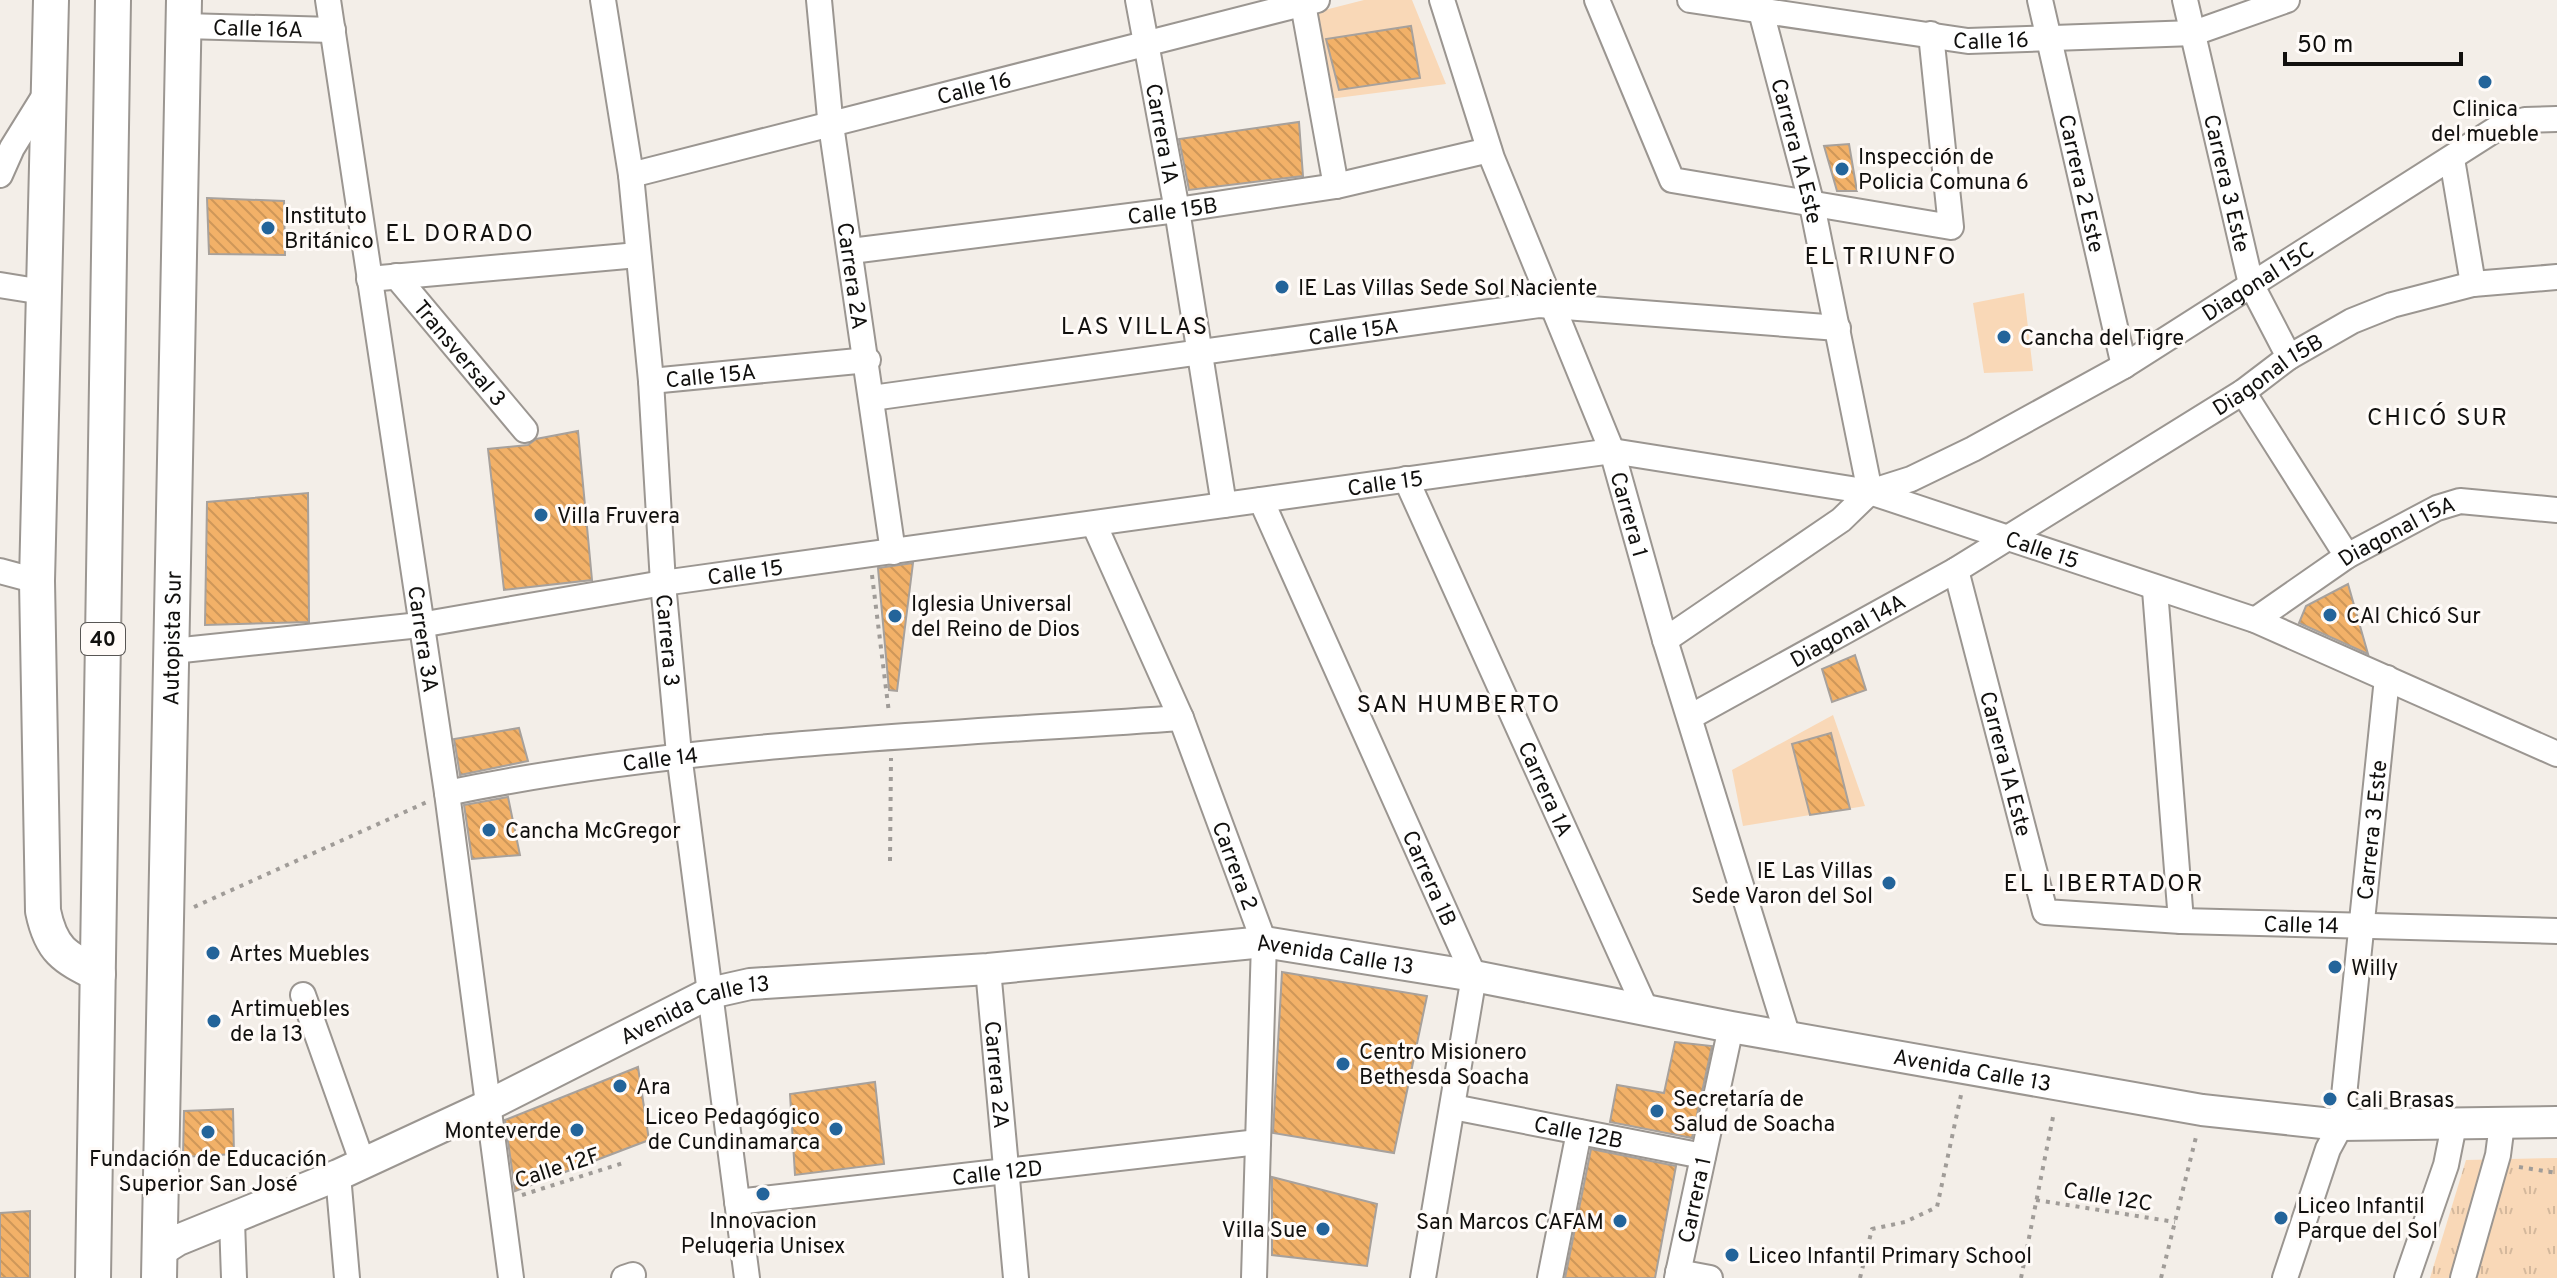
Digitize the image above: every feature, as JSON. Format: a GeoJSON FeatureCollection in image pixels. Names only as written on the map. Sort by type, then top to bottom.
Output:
{"type":"FeatureCollection","features":[{"type":"Feature","properties":{"kind":"highway"},"geometry":{"type":"LineString","coordinates":[[51,0],[37,581],[43,911],[48,936],[66,958],[98,974]]}},
{"type":"Feature","properties":{"kind":"highway","name":"40"},"geometry":{"type":"LineString","coordinates":[[93,1278],[113,0]]}},
{"type":"Feature","properties":{"kind":"highway","name":"Autopista Sur"},"geometry":{"type":"LineString","coordinates":[[159,1265],[184,13]]}},
{"type":"Feature","properties":{"kind":"main road","name":"Avenida Calle 13"},"geometry":{"type":"LineString","coordinates":[[159,1265],[178,1240],[232,1221],[489,1105],[710,993],[750,984],[988,969],[1264,942],[1474,976],[1731,1027],[2202,1110],[2341,1125],[2557,1122]]}},
{"type":"Feature","properties":{"kind":"street","name":"Carrera 3A"},"geometry":{"type":"LineString","coordinates":[[328,0],[447,793],[511,1278]]}},
{"type":"Feature","properties":{"kind":"street","name":"Carrera 3"},"geometry":{"type":"LineString","coordinates":[[603,0],[631,175],[651,381],[663,583],[679,754],[747,1278]]}},
{"type":"Feature","properties":{"kind":"street","name":"Carrera 2A"},"geometry":{"type":"LineString","coordinates":[[819,0],[831,123],[868,360],[881,554]]}},
{"type":"Feature","properties":{"kind":"street","name":"Carrera 1A"},"geometry":{"type":"LineString","coordinates":[[1138,0],[1177,210],[1224,505]]}},
{"type":"Feature","properties":{"kind":"street","name":"Carrera 1"},"geometry":{"type":"LineString","coordinates":[[1442,0],[1489,150],[1612,451],[1665,640],[1788,1037]]}},
{"type":"Feature","properties":{"kind":"street"},"geometry":{"type":"LineString","coordinates":[[1597,0],[1672,180],[1951,227],[1931,34]]}},
{"type":"Feature","properties":{"kind":"street","name":"Calle 16"},"geometry":{"type":"LineString","coordinates":[[1690,0],[1759,4],[1968,41],[2194,33],[2287,0]]}},
{"type":"Feature","properties":{"kind":"street","name":"Carrera 2 Este"},"geometry":{"type":"LineString","coordinates":[[2040,0],[2124,366]]}},
{"type":"Feature","properties":{"kind":"street","name":"Carrera 3 Este"},"geometry":{"type":"LineString","coordinates":[[2185,0],[2251,284],[2289,357]]}},
{"type":"Feature","properties":{"kind":"street"},"geometry":{"type":"LineString","coordinates":[[1310,2],[1336,186]]}},
{"type":"Feature","properties":{"kind":"street","name":"Calle 16"},"geometry":{"type":"LineString","coordinates":[[631,175],[1310,2]]}},
{"type":"Feature","properties":{"kind":"street","name":"Carrera 1A Este"},"geometry":{"type":"LineString","coordinates":[[1759,4],[1812,205],[1870,492]]}},
{"type":"Feature","properties":{"kind":"street","name":"Calle 16A"},"geometry":{"type":"LineString","coordinates":[[184,13],[333,30]]}},
{"type":"Feature","properties":{"kind":"street"},"geometry":{"type":"LineString","coordinates":[[0,175],[12,148],[48,89]]}},
{"type":"Feature","properties":{"kind":"street","name":"Diagonal 15C"},"geometry":{"type":"LineString","coordinates":[[1870,492],[1911,479],[1961,455],[2124,366],[2496,129],[2545,114]]}},
{"type":"Feature","properties":{"kind":"street","name":"Calle 15B"},"geometry":{"type":"LineString","coordinates":[[851,251],[1177,210],[1336,186],[1489,150]]}},
{"type":"Feature","properties":{"kind":"street"},"geometry":{"type":"LineString","coordinates":[[2452,159],[2473,284]]}},
{"type":"Feature","properties":{"kind":"street"},"geometry":{"type":"LineString","coordinates":[[369,279],[638,255]]}},
{"type":"Feature","properties":{"kind":"street","name":"Transversal 3"},"geometry":{"type":"LineString","coordinates":[[396,276],[525,430]]}},
{"type":"Feature","properties":{"kind":"street","name":"Diagonal 15B"},"geometry":{"type":"LineString","coordinates":[[2005,540],[2243,392],[2289,357],[2352,321],[2392,305],[2473,284],[2557,277]]}},
{"type":"Feature","properties":{"kind":"street"},"geometry":{"type":"LineString","coordinates":[[0,285],[43,292]]}},
{"type":"Feature","properties":{"kind":"street","name":"Calle 15A"},"geometry":{"type":"LineString","coordinates":[[872,398],[1552,306],[1838,328]]}},
{"type":"Feature","properties":{"kind":"street","name":"Calle 15A"},"geometry":{"type":"LineString","coordinates":[[651,381],[868,360]]}},
{"type":"Feature","properties":{"kind":"street"},"geometry":{"type":"LineString","coordinates":[[2243,392],[2347,556]]}},
{"type":"Feature","properties":{"kind":"street","name":"Calle 15"},"geometry":{"type":"LineString","coordinates":[[173,651],[420,625],[663,583],[1612,451],[1870,492],[2155,590],[2255,620],[2557,754]]}},
{"type":"Feature","properties":{"kind":"street","name":"Carrera 1A"},"geometry":{"type":"LineString","coordinates":[[1406,479],[1646,1010]]}},
{"type":"Feature","properties":{"kind":"street"},"geometry":{"type":"LineString","coordinates":[[1665,640],[1841,520],[1870,492]]}},
{"type":"Feature","properties":{"kind":"street","name":"Carrera 1B"},"geometry":{"type":"LineString","coordinates":[[1261,500],[1474,976]]}},
{"type":"Feature","properties":{"kind":"street","name":"Diagonal 15A"},"geometry":{"type":"LineString","coordinates":[[2255,620],[2347,556],[2437,508],[2460,501],[2557,510]]}},
{"type":"Feature","properties":{"kind":"street","name":"Carrera 2"},"geometry":{"type":"LineString","coordinates":[[1094,524],[1181,718],[1264,942],[1254,1278]]}},
{"type":"Feature","properties":{"kind":"street","name":"Diagonal 14A"},"geometry":{"type":"LineString","coordinates":[[1690,717],[2005,540]]}},
{"type":"Feature","properties":{"kind":"street","name":"Carrera 1A Este"},"geometry":{"type":"LineString","coordinates":[[1956,570],[2045,912]]}},
{"type":"Feature","properties":{"kind":"street"},"geometry":{"type":"LineString","coordinates":[[0,571],[37,581]]}},
{"type":"Feature","properties":{"kind":"street"},"geometry":{"type":"LineString","coordinates":[[2155,590],[2181,921]]}},
{"type":"Feature","properties":{"kind":"street","name":"Carrera 3 Este"},"geometry":{"type":"LineString","coordinates":[[2285,1278],[2328,1149],[2341,1125],[2387,678]]}},
{"type":"Feature","properties":{"kind":"street","name":"Calle 14"},"geometry":{"type":"LineString","coordinates":[[447,793],[525,777],[679,754],[1181,718]]}},
{"type":"Feature","properties":{"kind":"street","name":"Calle 14"},"geometry":{"type":"LineString","coordinates":[[2045,912],[2181,921],[2557,931]]}},
{"type":"Feature","properties":{"kind":"street","name":"Carrera 2A"},"geometry":{"type":"LineString","coordinates":[[988,969],[1016,1278]]}},
{"type":"Feature","properties":{"kind":"street"},"geometry":{"type":"LineString","coordinates":[[1423,1278],[1474,976]]}},
{"type":"Feature","properties":{"kind":"street"},"geometry":{"type":"LineString","coordinates":[[303,995],[351,1169],[347,1278]]}},
{"type":"Feature","properties":{"kind":"street","name":"Carrera 1"},"geometry":{"type":"LineString","coordinates":[[1678,1275],[1731,1027]]}},
{"type":"Feature","properties":{"kind":"street","name":"Calle 12B"},"geometry":{"type":"LineString","coordinates":[[1453,1107],[1703,1156]]}},
{"type":"Feature","properties":{"kind":"street"},"geometry":{"type":"LineString","coordinates":[[2463,1278],[2498,1155],[2502,1124]]}},
{"type":"Feature","properties":{"kind":"street"},"geometry":{"type":"LineString","coordinates":[[2407,1278],[2446,1165],[2454,1125]]}},
{"type":"Feature","properties":{"kind":"street"},"geometry":{"type":"LineString","coordinates":[[1550,1278],[1579,1132]]}},
{"type":"Feature","properties":{"kind":"street","name":"Calle 12D"},"geometry":{"type":"LineString","coordinates":[[737,1202],[1258,1142]]}},
{"type":"Feature","properties":{"kind":"street"},"geometry":{"type":"LineString","coordinates":[[232,1221],[234,1278]]}},
{"type":"Feature","properties":{"kind":"street"},"geometry":{"type":"LineString","coordinates":[[1678,1275],[1710,1278]]}},
{"type":"Feature","properties":{"kind":"path"},"geometry":{"type":"LineString","coordinates":[[881,554],[892,738],[890,861]]}},
{"type":"Feature","properties":{"kind":"path"},"geometry":{"type":"LineString","coordinates":[[166,919],[447,793]]}},
{"type":"Feature","properties":{"kind":"path"},"geometry":{"type":"LineString","coordinates":[[1860,1278],[1872,1229],[1905,1222],[1937,1207],[1956,1121]]}},
{"type":"Feature","properties":{"kind":"path"},"geometry":{"type":"LineString","coordinates":[[2021,1278],[2049,1134]]}},
{"type":"Feature","properties":{"kind":"path"},"geometry":{"type":"LineString","coordinates":[[2161,1278],[2191,1157]]}},
{"type":"Feature","properties":{"kind":"path","name":"Calle 12F"},"geometry":{"type":"LineString","coordinates":[[501,1201],[623,1163]]}},
{"type":"Feature","properties":{"kind":"path"},"geometry":{"type":"LineString","coordinates":[[2516,1165],[2525,1170],[2557,1173]]}},
{"type":"Feature","properties":{"kind":"path","name":"Calle 12C"},"geometry":{"type":"LineString","coordinates":[[2036,1200],[2175,1222]]}},
{"type":"Feature","properties":{"kind":"green space"},"geometry":{"type":"Polygon","coordinates":[[[1364,0],[1412,0],[1446,84],[1329,99],[1313,13],[1364,0]]]}},
{"type":"Feature","properties":{"kind":"green space","name":"Cancha del Tigre"},"geometry":{"type":"Polygon","coordinates":[[[2024,293],[2033,371],[1984,373],[1973,303],[2024,293]]]}},
{"type":"Feature","properties":{"kind":"green space"},"geometry":{"type":"Polygon","coordinates":[[[1833,715],[1865,806],[1743,826],[1732,770],[1833,715]]]}},
{"type":"Feature","properties":{"kind":"green space"},"geometry":{"type":"Polygon","coordinates":[[[2557,1158],[2557,1278],[2430,1278],[2466,1160],[2557,1158]]]}},
{"type":"Feature","properties":{"kind":"building"},"geometry":{"type":"Polygon","coordinates":[[[1411,26],[1420,78],[1339,90],[1326,39],[1411,26]]]}},
{"type":"Feature","properties":{"kind":"building"},"geometry":{"type":"Polygon","coordinates":[[[1299,122],[1303,176],[1189,190],[1179,139],[1299,122]]]}},
{"type":"Feature","properties":{"kind":"building","name":"Inspección de Policia Comuna 6"},"geometry":{"type":"Polygon","coordinates":[[[1849,144],[1857,191],[1837,191],[1824,146],[1849,144]]]}},
{"type":"Feature","properties":{"kind":"building","name":"Instituto Británico"},"geometry":{"type":"Polygon","coordinates":[[[207,198],[284,201],[285,255],[209,254],[207,198]]]}},
{"type":"Feature","properties":{"kind":"building","name":"Villa Fruvera"},"geometry":{"type":"Polygon","coordinates":[[[578,431],[592,580],[504,590],[488,449],[528,445],[536,439],[578,431]]]}},
{"type":"Feature","properties":{"kind":"building"},"geometry":{"type":"Polygon","coordinates":[[[308,493],[309,622],[205,625],[207,502],[308,493]]]}},
{"type":"Feature","properties":{"kind":"building","name":"Iglesia Universal del Reino de Dios"},"geometry":{"type":"Polygon","coordinates":[[[913,563],[897,691],[889,690],[878,568],[913,563]]]}},
{"type":"Feature","properties":{"kind":"building","name":"CAI Chicó Sur"},"geometry":{"type":"Polygon","coordinates":[[[2348,584],[2368,654],[2299,623],[2306,606],[2348,584]]]}},
{"type":"Feature","properties":{"kind":"building"},"geometry":{"type":"Polygon","coordinates":[[[1855,655],[1866,690],[1832,702],[1822,669],[1855,655]]]}},
{"type":"Feature","properties":{"kind":"building"},"geometry":{"type":"Polygon","coordinates":[[[519,728],[528,761],[460,775],[454,739],[519,728]]]}},
{"type":"Feature","properties":{"kind":"building"},"geometry":{"type":"Polygon","coordinates":[[[1831,733],[1850,809],[1810,815],[1792,744],[1831,733]]]}},
{"type":"Feature","properties":{"kind":"building","name":"Cancha McGregor"},"geometry":{"type":"Polygon","coordinates":[[[508,797],[520,855],[472,859],[464,805],[508,797]]]}},
{"type":"Feature","properties":{"kind":"building","name":"Centro Misionero Bethesda Soacha"},"geometry":{"type":"Polygon","coordinates":[[[1282,972],[1427,996],[1394,1153],[1273,1133],[1282,972]]]}},
{"type":"Feature","properties":{"kind":"building","name":"Secretaría de Salud de Soacha"},"geometry":{"type":"Polygon","coordinates":[[[1675,1042],[1712,1046],[1692,1138],[1610,1122],[1617,1085],[1664,1093],[1675,1042]]]}},
{"type":"Feature","properties":{"kind":"building","name":"Monteverde"},"geometry":{"type":"Polygon","coordinates":[[[638,1067],[649,1140],[515,1191],[505,1120],[638,1067]]]}},
{"type":"Feature","properties":{"kind":"building","name":"Liceo Pedagógico de Cundinamarca"},"geometry":{"type":"Polygon","coordinates":[[[875,1082],[884,1164],[795,1175],[790,1094],[875,1082]]]}},
{"type":"Feature","properties":{"kind":"building","name":"Fundación de Educación Superior San José"},"geometry":{"type":"Polygon","coordinates":[[[233,1109],[234,1154],[183,1157],[184,1111],[233,1109]]]}},
{"type":"Feature","properties":{"kind":"building","name":"San Marcos CAFAM"},"geometry":{"type":"Polygon","coordinates":[[[1591,1149],[1676,1166],[1655,1278],[1565,1278],[1591,1149]]]}},
{"type":"Feature","properties":{"kind":"building","name":"Villa Sue"},"geometry":{"type":"Polygon","coordinates":[[[1272,1177],[1377,1204],[1367,1266],[1272,1255],[1272,1177]]]}},
{"type":"Feature","properties":{"kind":"building"},"geometry":{"type":"Polygon","coordinates":[[[30,1211],[30,1278],[0,1278],[0,1213],[30,1211]]]}},
{"type":"Feature","properties":{"kind":"place","name":"Clinica del mueble"},"geometry":{"type":"Point","coordinates":[2485,82]}},
{"type":"Feature","properties":{"kind":"place","name":"Inspección de Policia Comuna 6"},"geometry":{"type":"Point","coordinates":[1842,169]}},
{"type":"Feature","properties":{"kind":"place","name":"Instituto Británico"},"geometry":{"type":"Point","coordinates":[268,228]}},
{"type":"Feature","properties":{"kind":"place","name":"IE Las Villas Sede Sol Naciente"},"geometry":{"type":"Point","coordinates":[1282,287]}},
{"type":"Feature","properties":{"kind":"place","name":"Cancha del Tigre"},"geometry":{"type":"Point","coordinates":[2004,337]}},
{"type":"Feature","properties":{"kind":"place","name":"Villa Fruvera"},"geometry":{"type":"Point","coordinates":[541,515]}},
{"type":"Feature","properties":{"kind":"place","name":"CAI Chicó Sur"},"geometry":{"type":"Point","coordinates":[2330,615]}},
{"type":"Feature","properties":{"kind":"place","name":"Iglesia Universal del Reino de Dios"},"geometry":{"type":"Point","coordinates":[895,616]}},
{"type":"Feature","properties":{"kind":"place","name":"Cancha McGregor"},"geometry":{"type":"Point","coordinates":[489,830]}},
{"type":"Feature","properties":{"kind":"place","name":"IE Las Villas Sede Varon del Sol"},"geometry":{"type":"Point","coordinates":[1889,883]}},
{"type":"Feature","properties":{"kind":"place","name":"Artes Muebles"},"geometry":{"type":"Point","coordinates":[213,953]}},
{"type":"Feature","properties":{"kind":"place","name":"Willy"},"geometry":{"type":"Point","coordinates":[2335,967]}},
{"type":"Feature","properties":{"kind":"place","name":"Artimuebles de la 13"},"geometry":{"type":"Point","coordinates":[214,1021]}},
{"type":"Feature","properties":{"kind":"place","name":"Centro Misionero Bethesda Soacha"},"geometry":{"type":"Point","coordinates":[1343,1064]}},
{"type":"Feature","properties":{"kind":"place","name":"Ara"},"geometry":{"type":"Point","coordinates":[620,1086]}},
{"type":"Feature","properties":{"kind":"place","name":"Cali Brasas"},"geometry":{"type":"Point","coordinates":[2330,1099]}},
{"type":"Feature","properties":{"kind":"place","name":"Secretaría de Salud de Soacha"},"geometry":{"type":"Point","coordinates":[1657,1111]}},
{"type":"Feature","properties":{"kind":"place","name":"Liceo Pedagógico de Cundinamarca"},"geometry":{"type":"Point","coordinates":[836,1129]}},
{"type":"Feature","properties":{"kind":"place","name":"Monteverde"},"geometry":{"type":"Point","coordinates":[577,1130]}},
{"type":"Feature","properties":{"kind":"place","name":"Fundación de Educación Superior San José"},"geometry":{"type":"Point","coordinates":[208,1132]}},
{"type":"Feature","properties":{"kind":"place","name":"Innovacion Peluqeria Unisex"},"geometry":{"type":"Point","coordinates":[763,1194]}},
{"type":"Feature","properties":{"kind":"place","name":"Liceo Infantil Parque del Sol"},"geometry":{"type":"Point","coordinates":[2281,1218]}},
{"type":"Feature","properties":{"kind":"place","name":"San Marcos CAFAM"},"geometry":{"type":"Point","coordinates":[1620,1221]}},
{"type":"Feature","properties":{"kind":"place","name":"Villa Sue"},"geometry":{"type":"Point","coordinates":[1323,1229]}},
{"type":"Feature","properties":{"kind":"place","name":"Liceo Infantil Primary School"},"geometry":{"type":"Point","coordinates":[1732,1255]}},
{"type":"Feature","properties":{"kind":"district","name":"EL DORADO"},"geometry":{"type":"Point","coordinates":[460,233]}},
{"type":"Feature","properties":{"kind":"district","name":"EL TRIUNFO"},"geometry":{"type":"Point","coordinates":[1881,256]}},
{"type":"Feature","properties":{"kind":"district","name":"LAS VILLAS"},"geometry":{"type":"Point","coordinates":[1135,326]}},
{"type":"Feature","properties":{"kind":"district","name":"CHICÓ SUR"},"geometry":{"type":"Point","coordinates":[2438,417]}},
{"type":"Feature","properties":{"kind":"district","name":"SAN HUMBERTO"},"geometry":{"type":"Point","coordinates":[1459,704]}},
{"type":"Feature","properties":{"kind":"district","name":"EL LIBERTADOR"},"geometry":{"type":"Point","coordinates":[2104,883]}}]}
